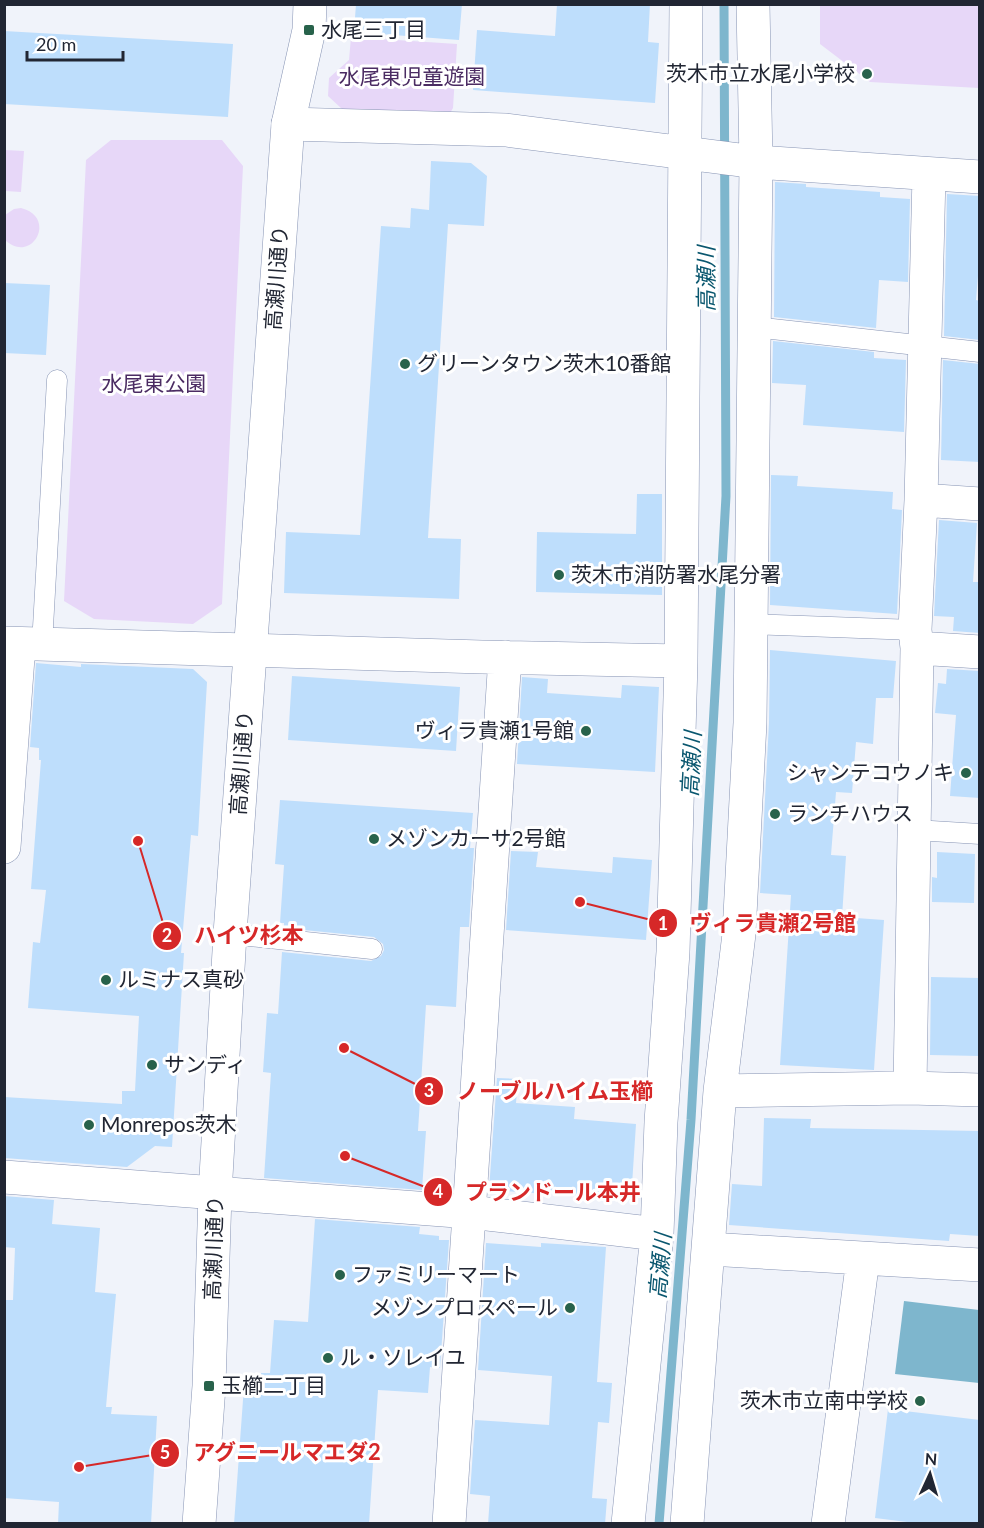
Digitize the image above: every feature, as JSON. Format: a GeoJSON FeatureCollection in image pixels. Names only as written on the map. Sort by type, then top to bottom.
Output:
{"type":"FeatureCollection","features":[{"type":"Feature","properties":{"kind":"street","name":"高瀬川通り"},"geometry":{"type":"LineString","coordinates":[[199,1524],[209,1386],[215,1194],[230,934],[288,124],[309,30],[310,4]]}},
{"type":"Feature","properties":{"kind":"street"},"geometry":{"type":"LineString","coordinates":[[628,1524],[657,1234],[661,1122],[673,952],[681,661],[686,4]]}},
{"type":"Feature","properties":{"kind":"street"},"geometry":{"type":"LineString","coordinates":[[687,1524],[720,1091],[739,934],[750,723],[756,162],[753,4]]}},
{"type":"Feature","properties":{"kind":"street"},"geometry":{"type":"LineString","coordinates":[[288,124],[506,130],[756,162],[980,177]]}},
{"type":"Feature","properties":{"kind":"street"},"geometry":{"type":"LineString","coordinates":[[910,1088],[916,639],[929,174]]}},
{"type":"Feature","properties":{"kind":"street"},"geometry":{"type":"LineString","coordinates":[[921,500],[980,504]]}},
{"type":"Feature","properties":{"kind":"street"},"geometry":{"type":"LineString","coordinates":[[916,639],[980,652]]}},
{"type":"Feature","properties":{"kind":"street"},"geometry":{"type":"LineString","coordinates":[[5,828],[22,644],[681,661]]}},
{"type":"Feature","properties":{"kind":"street"},"geometry":{"type":"LineString","coordinates":[[449,1524],[506,657]]}},
{"type":"Feature","properties":{"kind":"street"},"geometry":{"type":"LineString","coordinates":[[720,1091],[910,1088],[980,1090]]}},
{"type":"Feature","properties":{"kind":"street"},"geometry":{"type":"LineString","coordinates":[[4,1177],[470,1212],[657,1234]]}},
{"type":"Feature","properties":{"kind":"street"},"geometry":{"type":"LineString","coordinates":[[709,1249],[980,1265]]}},
{"type":"Feature","properties":{"kind":"street"},"geometry":{"type":"LineString","coordinates":[[828,1524],[863,1259]]}},
{"type":"Feature","properties":{"kind":"lane"},"geometry":{"type":"LineString","coordinates":[[754,327],[980,352]]}},
{"type":"Feature","properties":{"kind":"lane"},"geometry":{"type":"LineString","coordinates":[[22,644],[57,380]]}},
{"type":"Feature","properties":{"kind":"lane"},"geometry":{"type":"LineString","coordinates":[[751,624],[916,639]]}},
{"type":"Feature","properties":{"kind":"lane"},"geometry":{"type":"LineString","coordinates":[[915,830],[980,834]]}},
{"type":"Feature","properties":{"kind":"lane"},"geometry":{"type":"LineString","coordinates":[[230,934],[372,949]]}},
{"type":"Feature","properties":{"kind":"green space"},"geometry":{"type":"Polygon","coordinates":[[[820,5],[979,5],[979,88],[870,82],[820,44],[820,5]]]}},
{"type":"Feature","properties":{"kind":"green space","name":"水尾東児童遊園"},"geometry":{"type":"Polygon","coordinates":[[[351,37],[457,44],[453,108],[449,115],[342,109],[328,96],[329,78],[349,60],[351,37]]]}},
{"type":"Feature","properties":{"kind":"green space","name":"水尾東公園"},"geometry":{"type":"Polygon","coordinates":[[[111,140],[222,140],[243,166],[222,604],[193,624],[94,619],[64,601],[86,160],[111,140]]]}},
{"type":"Feature","properties":{"kind":"green space"},"geometry":{"type":"Polygon","coordinates":[[[5,150],[24,151],[21,192],[5,191],[5,150]]]}},
{"type":"Feature","properties":{"kind":"green space"},"geometry":{"type":"Polygon","coordinates":[[[21,208],[32,213],[38,220],[39,229],[32,243],[24,247],[15,246],[5,240],[5,215],[14,209],[21,208]]]}},
{"type":"Feature","properties":{"kind":"water"},"geometry":{"type":"Polygon","coordinates":[[[904,1301],[979,1310],[979,1383],[895,1374],[904,1301]]]}},
{"type":"Feature","properties":{"kind":"building"},"geometry":{"type":"Polygon","coordinates":[[[356,4],[462,4],[459,40],[354,32],[356,4]]]}},
{"type":"Feature","properties":{"kind":"building"},"geometry":{"type":"Polygon","coordinates":[[[557,4],[650,4],[648,42],[659,43],[655,103],[473,90],[477,30],[555,36],[557,4]]]}},
{"type":"Feature","properties":{"kind":"building"},"geometry":{"type":"Polygon","coordinates":[[[4,31],[233,44],[228,117],[4,104],[4,31]]]}},
{"type":"Feature","properties":{"kind":"building"},"geometry":{"type":"Polygon","coordinates":[[[431,161],[471,163],[487,176],[484,226],[448,224],[428,538],[461,539],[459,599],[284,593],[286,532],[360,535],[381,226],[410,228],[411,208],[429,210],[431,161]]]}},
{"type":"Feature","properties":{"kind":"building"},"geometry":{"type":"Polygon","coordinates":[[[775,182],[806,184],[806,187],[880,192],[880,197],[910,199],[908,282],[879,280],[876,328],[774,317],[775,182]]]}},
{"type":"Feature","properties":{"kind":"building"},"geometry":{"type":"Polygon","coordinates":[[[947,194],[980,196],[980,252],[976,300],[980,301],[980,340],[944,336],[947,194]]]}},
{"type":"Feature","properties":{"kind":"building"},"geometry":{"type":"Polygon","coordinates":[[[4,283],[50,285],[46,355],[4,353],[4,283]]]}},
{"type":"Feature","properties":{"kind":"building"},"geometry":{"type":"Polygon","coordinates":[[[773,341],[874,352],[874,358],[906,360],[904,432],[803,425],[806,385],[772,383],[773,341]]]}},
{"type":"Feature","properties":{"kind":"building"},"geometry":{"type":"Polygon","coordinates":[[[943,360],[980,364],[980,462],[941,460],[943,360]]]}},
{"type":"Feature","properties":{"kind":"building"},"geometry":{"type":"Polygon","coordinates":[[[771,475],[798,476],[797,486],[893,492],[892,509],[902,510],[897,614],[770,605],[771,475]]]}},
{"type":"Feature","properties":{"kind":"building"},"geometry":{"type":"Polygon","coordinates":[[[637,494],[662,494],[662,595],[536,592],[537,532],[636,534],[637,494]]]}},
{"type":"Feature","properties":{"kind":"building"},"geometry":{"type":"Polygon","coordinates":[[[939,520],[977,523],[973,582],[980,582],[980,633],[953,631],[954,617],[934,616],[939,520]]]}},
{"type":"Feature","properties":{"kind":"building"},"geometry":{"type":"Polygon","coordinates":[[[770,650],[896,661],[893,698],[876,698],[873,744],[856,742],[852,793],[836,792],[831,855],[846,856],[842,917],[884,920],[874,1070],[780,1065],[791,895],[760,893],[769,723],[770,650]]]}},
{"type":"Feature","properties":{"kind":"building"},"geometry":{"type":"Polygon","coordinates":[[[36,663],[81,667],[81,664],[193,669],[207,682],[198,836],[191,835],[181,953],[184,953],[172,1147],[155,1146],[127,1167],[4,1158],[4,1097],[122,1104],[122,1091],[135,1091],[139,1016],[28,1008],[33,942],[40,943],[46,890],[31,889],[41,760],[39,760],[39,748],[30,747],[36,663]]]}},
{"type":"Feature","properties":{"kind":"building"},"geometry":{"type":"Polygon","coordinates":[[[947,669],[980,671],[980,798],[950,796],[956,715],[935,713],[938,683],[946,684],[947,669]]]}},
{"type":"Feature","properties":{"kind":"building"},"geometry":{"type":"Polygon","coordinates":[[[292,676],[460,687],[456,751],[288,740],[292,676]]]}},
{"type":"Feature","properties":{"kind":"building","name":"ヴィラ貴瀬1号館"},"geometry":{"type":"Polygon","coordinates":[[[522,677],[548,679],[547,693],[621,698],[622,685],[659,687],[655,772],[517,764],[522,677]]]}},
{"type":"Feature","properties":{"kind":"building"},"geometry":{"type":"Polygon","coordinates":[[[280,800],[473,813],[470,848],[474,848],[469,927],[460,927],[456,1007],[426,1005],[418,1131],[426,1131],[422,1190],[264,1178],[271,1073],[263,1072],[267,1013],[278,1014],[282,952],[371,961],[381,956],[384,950],[383,944],[374,937],[284,928],[284,923],[280,923],[284,865],[275,864],[280,800]]]}},
{"type":"Feature","properties":{"kind":"building"},"geometry":{"type":"Polygon","coordinates":[[[511,851],[538,852],[536,867],[612,873],[613,857],[652,860],[646,940],[506,930],[511,851]]]}},
{"type":"Feature","properties":{"kind":"building"},"geometry":{"type":"Polygon","coordinates":[[[937,852],[975,854],[974,903],[932,902],[932,877],[937,878],[937,852]]]}},
{"type":"Feature","properties":{"kind":"building"},"geometry":{"type":"Polygon","coordinates":[[[931,977],[980,978],[980,1056],[930,1055],[931,977]]]}},
{"type":"Feature","properties":{"kind":"building"},"geometry":{"type":"Polygon","coordinates":[[[497,1078],[518,1079],[516,1103],[575,1107],[574,1119],[636,1124],[631,1200],[489,1190],[497,1078]]]}},
{"type":"Feature","properties":{"kind":"building"},"geometry":{"type":"Polygon","coordinates":[[[764,1118],[811,1119],[810,1128],[980,1131],[980,1236],[950,1234],[949,1241],[729,1225],[732,1184],[762,1186],[764,1118]]]}},
{"type":"Feature","properties":{"kind":"building"},"geometry":{"type":"Polygon","coordinates":[[[4,1196],[54,1200],[52,1224],[100,1228],[95,1292],[116,1294],[106,1407],[112,1407],[111,1414],[157,1416],[151,1524],[58,1524],[59,1502],[4,1498],[4,1300],[13,1300],[15,1248],[4,1247],[4,1196]]]}},
{"type":"Feature","properties":{"kind":"building"},"geometry":{"type":"Polygon","coordinates":[[[315,1219],[420,1227],[419,1234],[439,1236],[439,1240],[449,1240],[440,1368],[430,1367],[428,1393],[378,1390],[369,1524],[234,1524],[244,1386],[260,1387],[261,1373],[270,1373],[274,1320],[308,1322],[315,1219]]]}},
{"type":"Feature","properties":{"kind":"building"},"geometry":{"type":"Polygon","coordinates":[[[486,1243],[541,1247],[541,1243],[606,1247],[597,1382],[612,1383],[609,1423],[598,1422],[592,1498],[607,1499],[605,1524],[488,1524],[490,1496],[470,1494],[475,1420],[549,1425],[552,1376],[478,1370],[486,1243]]]}},
{"type":"Feature","properties":{"kind":"building"},"geometry":{"type":"Polygon","coordinates":[[[888,1409],[980,1420],[980,1524],[923,1524],[875,1518],[888,1409]]]}},
{"type":"Feature","properties":{"kind":"waterway","name":"高瀬川"},"geometry":{"type":"LineString","coordinates":[[659,1524],[691,1120],[726,496],[724,4]]}},
{"type":"Feature","properties":{"kind":"place","name":"水尾三丁目"},"geometry":{"type":"Point","coordinates":[309,30]}},
{"type":"Feature","properties":{"kind":"place","name":"茨木市立水尾小学校"},"geometry":{"type":"Point","coordinates":[867,74]}},
{"type":"Feature","properties":{"kind":"place","name":"グリーンタウン茨木10番館"},"geometry":{"type":"Point","coordinates":[405,364]}},
{"type":"Feature","properties":{"kind":"place","name":"茨木市消防署水尾分署"},"geometry":{"type":"Point","coordinates":[559,575]}},
{"type":"Feature","properties":{"kind":"place","name":"ヴィラ貴瀬1号館"},"geometry":{"type":"Point","coordinates":[586,731]}},
{"type":"Feature","properties":{"kind":"place","name":"シャンテコウノキ"},"geometry":{"type":"Point","coordinates":[966,773]}},
{"type":"Feature","properties":{"kind":"place","name":"ランチハウス"},"geometry":{"type":"Point","coordinates":[775,814]}},
{"type":"Feature","properties":{"kind":"place","name":"メゾンカーサ2号館"},"geometry":{"type":"Point","coordinates":[374,839]}},
{"type":"Feature","properties":{"kind":"place","name":"ハイツ杉本"},"geometry":{"type":"Point","coordinates":[138,841]}},
{"type":"Feature","properties":{"kind":"place","name":"ヴィラ貴瀬2号館"},"geometry":{"type":"Point","coordinates":[580,902]}},
{"type":"Feature","properties":{"kind":"place","name":"ルミナス真砂"},"geometry":{"type":"Point","coordinates":[106,980]}},
{"type":"Feature","properties":{"kind":"place","name":"ノーブルハイム玉櫛"},"geometry":{"type":"Point","coordinates":[344,1048]}},
{"type":"Feature","properties":{"kind":"place","name":"サンディ"},"geometry":{"type":"Point","coordinates":[152,1065]}},
{"type":"Feature","properties":{"kind":"place","name":"Monrepos茨木"},"geometry":{"type":"Point","coordinates":[89,1125]}},
{"type":"Feature","properties":{"kind":"place","name":"プランドール本井"},"geometry":{"type":"Point","coordinates":[345,1156]}},
{"type":"Feature","properties":{"kind":"place","name":"ファミリーマート"},"geometry":{"type":"Point","coordinates":[340,1275]}},
{"type":"Feature","properties":{"kind":"place","name":"メゾンプロスペール"},"geometry":{"type":"Point","coordinates":[570,1308]}},
{"type":"Feature","properties":{"kind":"place","name":"ル・ソレイユ"},"geometry":{"type":"Point","coordinates":[328,1358]}},
{"type":"Feature","properties":{"kind":"place","name":"玉櫛二丁目"},"geometry":{"type":"Point","coordinates":[209,1386]}},
{"type":"Feature","properties":{"kind":"place","name":"茨木市立南中学校"},"geometry":{"type":"Point","coordinates":[920,1401]}},
{"type":"Feature","properties":{"kind":"place","name":"アグニールマエダ2"},"geometry":{"type":"Point","coordinates":[79,1467]}}]}
